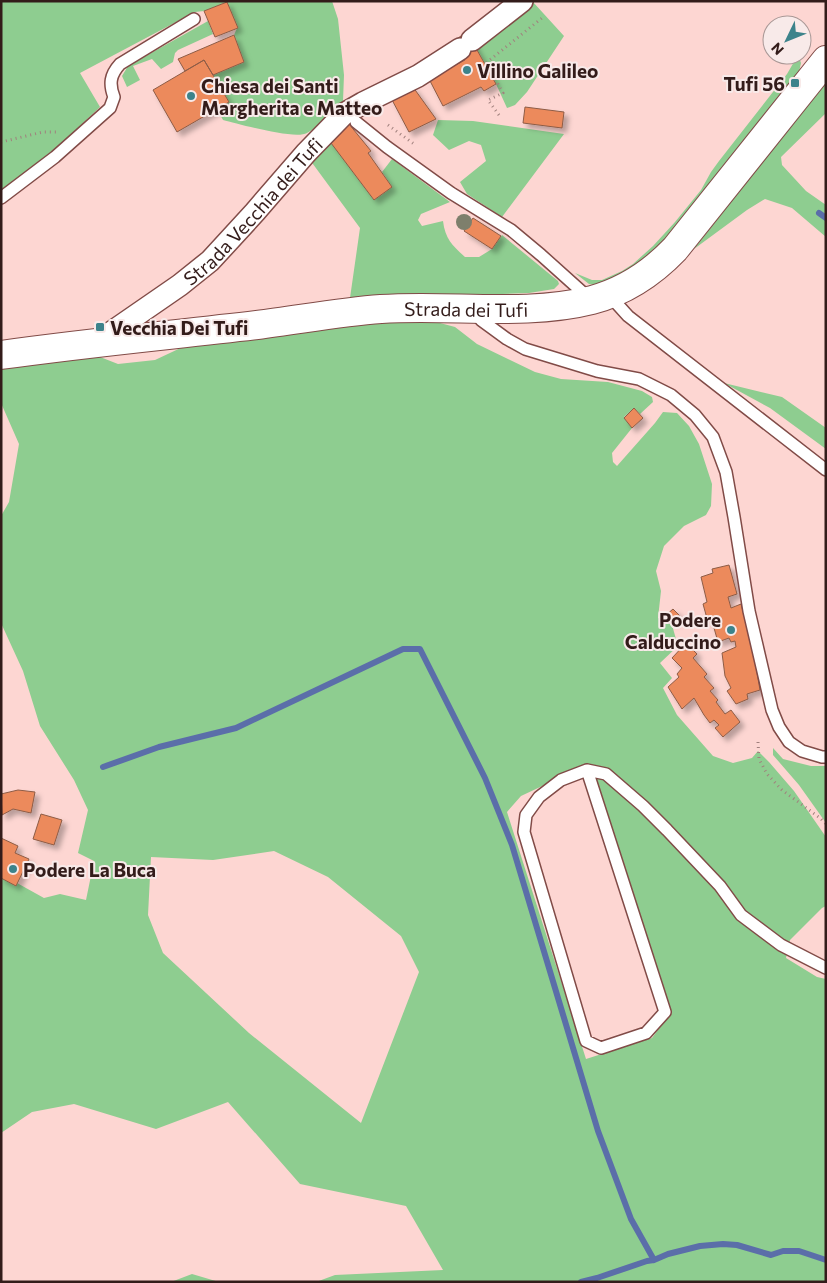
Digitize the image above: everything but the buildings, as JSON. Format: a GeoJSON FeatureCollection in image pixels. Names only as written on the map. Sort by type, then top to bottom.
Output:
{"type":"FeatureCollection","features":[{"type":"Feature","properties":{"kind":"street","name":"Strada Vecchia dei Tufi"},"geometry":{"type":"LineString","coordinates":[[95,343],[180,285],[210,261],[306,153],[344,114],[418,76],[466,44],[522,1]]}},
{"type":"Feature","properties":{"kind":"street","name":"Strada dei Tufi"},"geometry":{"type":"LineString","coordinates":[[1,355],[381,309],[535,308],[571,304],[600,297],[629,285],[667,258],[826,60]]}},
{"type":"Feature","properties":{"kind":"lane"},"geometry":{"type":"LineString","coordinates":[[1,198],[55,157],[110,108],[114,97],[110,87],[114,71],[120,64],[194,19]]}},
{"type":"Feature","properties":{"kind":"lane"},"geometry":{"type":"LineString","coordinates":[[356,122],[451,193],[511,230],[554,266],[628,316],[826,470]]}},
{"type":"Feature","properties":{"kind":"lane"},"geometry":{"type":"LineString","coordinates":[[470,308],[481,320],[501,335],[525,349],[597,371],[639,379],[670,394],[701,422],[712,438],[726,472],[748,611],[772,710],[779,727],[789,742],[802,751],[826,757]]}},
{"type":"Feature","properties":{"kind":"lane"},"geometry":{"type":"LineString","coordinates":[[587,770],[665,1012],[646,1033],[601,1048],[586,1041],[524,832],[526,815],[539,797],[562,780],[587,770],[606,774],[642,806],[720,886],[741,915],[781,944],[826,968]]}},
{"type":"Feature","properties":{"kind":"path"},"geometry":{"type":"LineString","coordinates":[[499,115],[488,100],[503,92],[486,63],[542,18]]}},
{"type":"Feature","properties":{"kind":"path"},"geometry":{"type":"LineString","coordinates":[[382,120],[414,144]]}},
{"type":"Feature","properties":{"kind":"path"},"geometry":{"type":"LineString","coordinates":[[1,142],[43,132],[57,132],[70,144]]}},
{"type":"Feature","properties":{"kind":"path"},"geometry":{"type":"LineString","coordinates":[[758,742],[758,759],[767,774],[782,790],[826,824]]}},
{"type":"Feature","properties":{"kind":"green space"},"geometry":{"type":"Polygon","coordinates":[[[1,1],[332,1],[338,19],[344,75],[343,101],[316,127],[301,135],[266,131],[223,120],[217,109],[229,102],[213,75],[244,62],[234,35],[237,28],[227,2],[204,11],[195,12],[80,73],[100,107],[48,156],[1,190],[1,1]]]}},
{"type":"Feature","properties":{"kind":"green space"},"geometry":{"type":"Polygon","coordinates":[[[533,2],[564,36],[527,92],[515,105],[507,108],[475,46],[533,2]]]}},
{"type":"Feature","properties":{"kind":"green space"},"geometry":{"type":"Polygon","coordinates":[[[208,21],[213,34],[178,50],[175,53],[173,62],[161,69],[152,59],[133,66],[140,80],[127,87],[122,76],[128,66],[208,21]]]}},
{"type":"Feature","properties":{"kind":"green space"},"geometry":{"type":"Polygon","coordinates":[[[792,65],[801,65],[799,72],[716,180],[661,245],[635,267],[602,283],[589,284],[575,273],[592,280],[602,280],[633,264],[653,246],[701,190],[719,161],[792,65]]]}},
{"type":"Feature","properties":{"kind":"green space"},"geometry":{"type":"Polygon","coordinates":[[[826,80],[826,113],[781,157],[782,165],[806,191],[826,205],[826,237],[792,208],[765,199],[694,249],[826,80]]]}},
{"type":"Feature","properties":{"kind":"green space"},"geometry":{"type":"Polygon","coordinates":[[[438,120],[473,121],[564,134],[502,217],[467,194],[460,182],[486,161],[481,145],[469,141],[449,150],[433,135],[438,120]]]}},
{"type":"Feature","properties":{"kind":"green space"},"geometry":{"type":"Polygon","coordinates":[[[330,141],[374,200],[392,187],[382,172],[392,159],[450,202],[421,214],[418,220],[422,226],[443,221],[450,242],[465,257],[479,257],[492,249],[502,235],[558,281],[559,284],[554,289],[529,293],[470,295],[139,327],[142,324],[262,311],[350,298],[360,228],[310,160],[330,141]]]}},
{"type":"Feature","properties":{"kind":"green space"},"geometry":{"type":"Polygon","coordinates":[[[431,322],[455,327],[477,344],[535,372],[561,379],[608,382],[642,391],[652,397],[653,402],[640,414],[634,408],[624,417],[632,428],[612,453],[613,462],[617,466],[663,412],[677,413],[689,426],[699,444],[712,484],[711,506],[706,515],[684,526],[664,546],[656,571],[661,591],[658,618],[672,625],[678,646],[660,663],[672,678],[663,688],[677,715],[713,756],[733,763],[752,758],[758,751],[794,791],[826,837],[826,906],[790,940],[786,958],[817,977],[826,979],[826,1282],[316,1282],[335,1275],[443,1270],[406,1206],[300,1184],[228,1102],[156,1129],[74,1104],[32,1112],[1,1133],[1,878],[16,885],[17,883],[44,898],[60,894],[86,900],[94,861],[78,853],[88,810],[74,780],[40,726],[23,671],[1,623],[1,516],[9,502],[19,444],[1,403],[1,365],[95,355],[118,364],[155,360],[187,345],[381,323],[431,322]],[[589,764],[521,796],[507,812],[586,1059],[652,1038],[671,1012],[589,764]],[[274,851],[213,860],[151,857],[148,915],[163,953],[249,1033],[361,1123],[419,972],[401,936],[328,877],[274,851]]]}},
{"type":"Feature","properties":{"kind":"green space"},"geometry":{"type":"Polygon","coordinates":[[[724,383],[782,397],[826,428],[826,449],[770,408],[724,383]]]}},
{"type":"Feature","properties":{"kind":"green space"},"geometry":{"type":"Polygon","coordinates":[[[773,748],[783,759],[811,766],[826,766],[826,823],[799,785],[773,755],[773,748]]]}},
{"type":"Feature","properties":{"kind":"green space"},"geometry":{"type":"Polygon","coordinates":[[[192,1274],[219,1282],[171,1282],[192,1274]]]}},
{"type":"Feature","properties":{"kind":"waterway"},"geometry":{"type":"LineString","coordinates":[[819,213],[826,218]]}},
{"type":"Feature","properties":{"kind":"waterway"},"geometry":{"type":"LineString","coordinates":[[103,767],[159,747],[236,728],[403,649],[420,649],[485,778],[512,845],[598,1131],[631,1219],[654,1260]]}},
{"type":"Feature","properties":{"kind":"waterway"},"geometry":{"type":"LineString","coordinates":[[581,1282],[668,1254],[700,1246],[737,1245],[771,1255],[783,1251],[799,1251],[826,1260]]}},
{"type":"Feature","properties":{"kind":"place","name":"Villino Galileo"},"geometry":{"type":"Point","coordinates":[467,70]}},
{"type":"Feature","properties":{"kind":"place","name":"Tufi 56"},"geometry":{"type":"Point","coordinates":[795,83]}},
{"type":"Feature","properties":{"kind":"place","name":"Chiesa dei Santi Margherita e Matteo"},"geometry":{"type":"Point","coordinates":[191,96]}},
{"type":"Feature","properties":{"kind":"place","name":"Vecchia Dei Tufi"},"geometry":{"type":"Point","coordinates":[100,327]}},
{"type":"Feature","properties":{"kind":"place","name":"Podere Calduccino"},"geometry":{"type":"Point","coordinates":[731,630]}},
{"type":"Feature","properties":{"kind":"place","name":"Podere La Buca"},"geometry":{"type":"Point","coordinates":[13,869]}}]}
